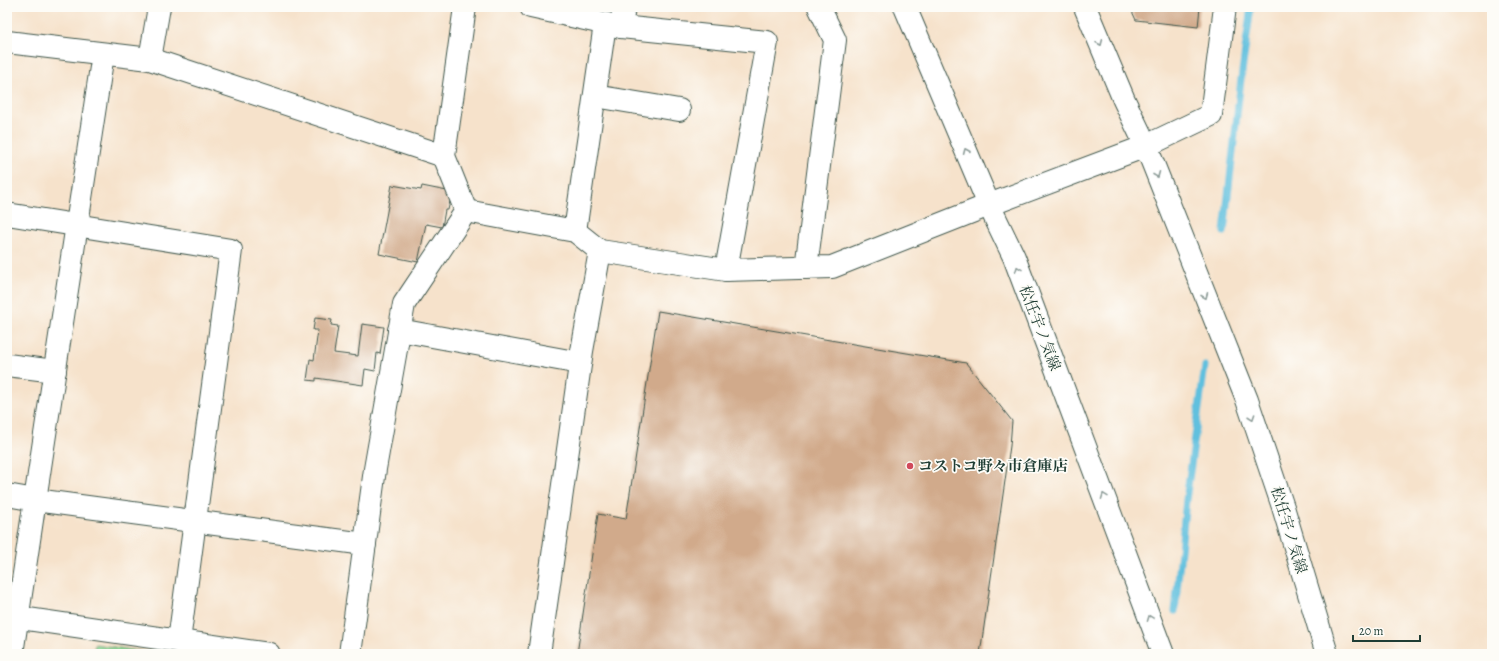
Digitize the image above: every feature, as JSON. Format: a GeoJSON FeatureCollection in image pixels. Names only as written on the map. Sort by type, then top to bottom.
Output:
{"type":"FeatureCollection","features":[{"type":"Feature","properties":{"kind":"street"},"geometry":{"type":"LineString","coordinates":[[150,59],[159,7]]}},
{"type":"Feature","properties":{"kind":"street"},"geometry":{"type":"LineString","coordinates":[[465,7],[444,156],[466,211]]}},
{"type":"Feature","properties":{"kind":"street"},"geometry":{"type":"LineString","coordinates":[[531,7],[767,42],[726,270]]}},
{"type":"Feature","properties":{"kind":"street"},"geometry":{"type":"LineString","coordinates":[[806,268],[835,40],[819,7]]}},
{"type":"Feature","properties":{"kind":"street","name":"松任宇ノ気線"},"geometry":{"type":"LineString","coordinates":[[905,7],[989,205],[1014,257],[1163,654]]}},
{"type":"Feature","properties":{"kind":"street","name":"松任宇ノ気線"},"geometry":{"type":"LineString","coordinates":[[1085,7],[1124,100],[1146,146],[1247,400],[1283,507],[1327,654]]}},
{"type":"Feature","properties":{"kind":"street"},"geometry":{"type":"LineString","coordinates":[[466,211],[575,231],[600,251],[726,270],[832,267],[989,205],[1146,146],[1211,115],[1225,7]]}},
{"type":"Feature","properties":{"kind":"street"},"geometry":{"type":"LineString","coordinates":[[575,231],[595,96],[617,19]]}},
{"type":"Feature","properties":{"kind":"street"},"geometry":{"type":"LineString","coordinates":[[7,42],[150,59],[444,156]]}},
{"type":"Feature","properties":{"kind":"street"},"geometry":{"type":"LineString","coordinates":[[12,654],[12,616],[35,500],[103,54]]}},
{"type":"Feature","properties":{"kind":"street"},"geometry":{"type":"LineString","coordinates":[[595,96],[679,110]]}},
{"type":"Feature","properties":{"kind":"street"},"geometry":{"type":"LineString","coordinates":[[350,654],[375,469],[404,304],[466,211]]}},
{"type":"Feature","properties":{"kind":"street"},"geometry":{"type":"LineString","coordinates":[[7,214],[231,250],[180,641]]}},
{"type":"Feature","properties":{"kind":"street"},"geometry":{"type":"LineString","coordinates":[[539,654],[580,363],[600,251]]}},
{"type":"Feature","properties":{"kind":"street"},"geometry":{"type":"LineString","coordinates":[[399,330],[580,363]]}},
{"type":"Feature","properties":{"kind":"street"},"geometry":{"type":"LineString","coordinates":[[7,365],[55,371]]}},
{"type":"Feature","properties":{"kind":"street"},"geometry":{"type":"LineString","coordinates":[[7,495],[365,544]]}},
{"type":"Feature","properties":{"kind":"street"},"geometry":{"type":"LineString","coordinates":[[12,616],[269,654]]}},
{"type":"Feature","properties":{"kind":"green space"},"geometry":{"type":"Polygon","coordinates":[[[95,644],[157,654],[93,654],[95,644]]]}},
{"type":"Feature","properties":{"kind":"building"},"geometry":{"type":"Polygon","coordinates":[[[1130,7],[1200,7],[1198,27],[1136,20],[1130,7]]]}},
{"type":"Feature","properties":{"kind":"building"},"geometry":{"type":"Polygon","coordinates":[[[392,185],[421,190],[422,186],[452,192],[448,210],[445,210],[442,227],[426,224],[418,262],[379,254],[392,185]]]}},
{"type":"Feature","properties":{"kind":"building"},"geometry":{"type":"Polygon","coordinates":[[[658,311],[966,363],[1012,421],[1010,446],[980,654],[577,654],[598,514],[626,519],[658,311]]]}},
{"type":"Feature","properties":{"kind":"building"},"geometry":{"type":"Polygon","coordinates":[[[315,318],[332,320],[331,325],[338,326],[334,353],[358,356],[362,324],[384,327],[380,354],[377,353],[375,371],[365,369],[363,385],[316,378],[316,381],[307,380],[310,359],[314,360],[318,330],[313,330],[315,318]]]}},
{"type":"Feature","properties":{"kind":"waterway"},"geometry":{"type":"LineString","coordinates":[[1224,232],[1241,79],[1251,7]]}},
{"type":"Feature","properties":{"kind":"waterway"},"geometry":{"type":"LineString","coordinates":[[1175,611],[1186,500],[1205,366]]}},
{"type":"Feature","properties":{"kind":"place","name":"コストコ野々市倉庫店"},"geometry":{"type":"Point","coordinates":[910,466]}}]}
